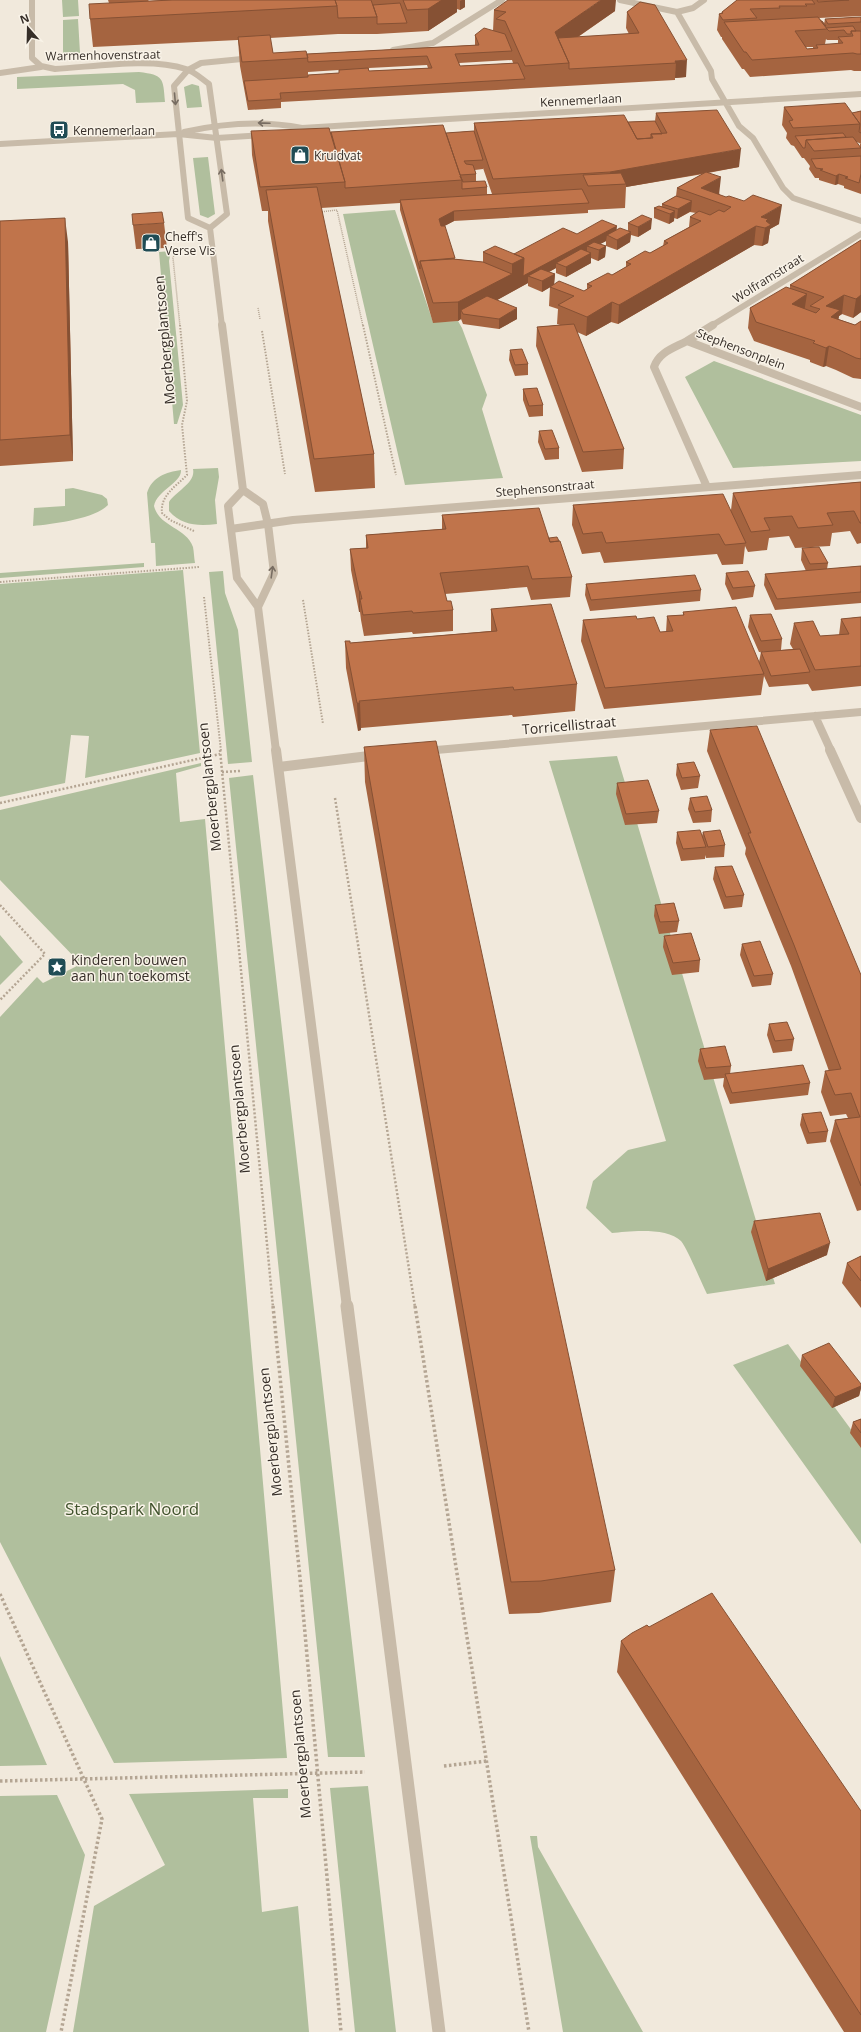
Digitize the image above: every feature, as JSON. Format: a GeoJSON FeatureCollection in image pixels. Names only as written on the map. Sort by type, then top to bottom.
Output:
{"type":"FeatureCollection","features":[{"type":"Feature","properties":{"kind":"street"},"geometry":{"type":"LineString","coordinates":[[32,0],[32,58],[35,63],[41,67]]}},
{"type":"Feature","properties":{"kind":"street"},"geometry":{"type":"LineString","coordinates":[[385,50],[418,47],[433,43],[502,0]]}},
{"type":"Feature","properties":{"kind":"street"},"geometry":{"type":"LineString","coordinates":[[620,0],[677,12],[693,8],[704,0]]}},
{"type":"Feature","properties":{"kind":"street"},"geometry":{"type":"LineString","coordinates":[[677,12],[712,71],[712,79],[725,103],[739,126],[753,138],[783,188],[793,198],[861,221]]}},
{"type":"Feature","properties":{"kind":"street"},"geometry":{"type":"LineString","coordinates":[[210,228],[188,218],[174,86],[188,70],[201,63],[218,60],[259,58]]}},
{"type":"Feature","properties":{"kind":"street","name":"Warmenhovenstraat"},"geometry":{"type":"LineString","coordinates":[[0,73],[41,67],[54,69],[147,65],[172,66],[188,70]]}},
{"type":"Feature","properties":{"kind":"street"},"geometry":{"type":"LineString","coordinates":[[188,70],[209,84],[216,124],[228,214],[210,228]]}},
{"type":"Feature","properties":{"kind":"street","name":"Kennemerlaan"},"geometry":{"type":"LineString","coordinates":[[279,134],[302,128],[861,94]]}},
{"type":"Feature","properties":{"kind":"street","name":"Kennemerlaan"},"geometry":{"type":"LineString","coordinates":[[178,134],[216,124],[284,123],[302,128]]}},
{"type":"Feature","properties":{"kind":"street","name":"Kennemerlaan"},"geometry":{"type":"LineString","coordinates":[[0,144],[178,134],[217,138],[272,135]]}},
{"type":"Feature","properties":{"kind":"street"},"geometry":{"type":"LineString","coordinates":[[210,228],[243,490],[263,504],[268,524],[274,573],[258,607]]}},
{"type":"Feature","properties":{"kind":"street","name":"Wolframstraat"},"geometry":{"type":"LineString","coordinates":[[687,341],[861,234]]}},
{"type":"Feature","properties":{"kind":"street","name":"Stephensonplein"},"geometry":{"type":"LineString","coordinates":[[707,487],[654,368],[656,361],[662,355],[687,341],[861,407]]}},
{"type":"Feature","properties":{"kind":"street","name":"Stephensonstraat"},"geometry":{"type":"LineString","coordinates":[[231,529],[293,520],[861,475]]}},
{"type":"Feature","properties":{"kind":"street"},"geometry":{"type":"LineString","coordinates":[[243,490],[228,506],[237,578],[258,607],[439,2032]]}},
{"type":"Feature","properties":{"kind":"street","name":"Torricellistraat"},"geometry":{"type":"LineString","coordinates":[[419,752],[861,712]]}},
{"type":"Feature","properties":{"kind":"street"},"geometry":{"type":"LineString","coordinates":[[815,716],[861,818]]}},
{"type":"Feature","properties":{"kind":"street"},"geometry":{"type":"LineString","coordinates":[[279,767],[387,754]]}},
{"type":"Feature","properties":{"kind":"path"},"geometry":{"type":"LineString","coordinates":[[315,213],[337,210],[404,511]]}},
{"type":"Feature","properties":{"kind":"path","name":"Moerbergplantsoen"},"geometry":{"type":"LineString","coordinates":[[188,218],[181,230],[173,258],[187,401],[182,425],[187,468],[186,475],[165,497],[161,504],[162,513],[170,520],[194,531],[197,537]]}},
{"type":"Feature","properties":{"kind":"path"},"geometry":{"type":"LineString","coordinates":[[257,300],[293,520]]}},
{"type":"Feature","properties":{"kind":"path","name":"Moerbergplantsoen"},"geometry":{"type":"LineString","coordinates":[[202,561],[220,754],[231,850],[257,1146],[300,1578],[341,2032]]}},
{"type":"Feature","properties":{"kind":"path"},"geometry":{"type":"LineString","coordinates":[[0,582],[236,564]]}},
{"type":"Feature","properties":{"kind":"path"},"geometry":{"type":"LineString","coordinates":[[303,598],[529,2032]]}},
{"type":"Feature","properties":{"kind":"path"},"geometry":{"type":"LineString","coordinates":[[0,803],[220,754]]}},
{"type":"Feature","properties":{"kind":"path"},"geometry":{"type":"LineString","coordinates":[[0,905],[45,954],[0,1000]]}},
{"type":"Feature","properties":{"kind":"path"},"geometry":{"type":"LineString","coordinates":[[0,1594],[102,1820],[61,2032]]}},
{"type":"Feature","properties":{"kind":"path"},"geometry":{"type":"LineString","coordinates":[[0,1781],[317,1774],[406,1770],[487,1761]]}},
{"type":"Feature","properties":{"kind":"green space"},"geometry":{"type":"Polygon","coordinates":[[[62,0],[78,0],[79,16],[63,17],[62,0]]]}},
{"type":"Feature","properties":{"kind":"green space"},"geometry":{"type":"Polygon","coordinates":[[[78,19],[80,53],[63,54],[63,20],[78,19]]]}},
{"type":"Feature","properties":{"kind":"green space"},"geometry":{"type":"Polygon","coordinates":[[[139,72],[158,76],[161,79],[164,88],[165,102],[136,103],[135,90],[123,84],[17,89],[17,77],[139,72]]]}},
{"type":"Feature","properties":{"kind":"green space"},"geometry":{"type":"Polygon","coordinates":[[[192,84],[199,86],[202,107],[187,108],[184,87],[192,84]]]}},
{"type":"Feature","properties":{"kind":"green space"},"geometry":{"type":"Polygon","coordinates":[[[208,157],[215,214],[208,218],[200,215],[193,158],[208,157]]]}},
{"type":"Feature","properties":{"kind":"green space"},"geometry":{"type":"Polygon","coordinates":[[[395,210],[433,322],[458,321],[462,328],[487,395],[482,409],[503,478],[405,485],[343,214],[395,210]]]}},
{"type":"Feature","properties":{"kind":"green space"},"geometry":{"type":"Polygon","coordinates":[[[171,251],[169,261],[183,405],[177,424],[174,424],[159,252],[171,251]]]}},
{"type":"Feature","properties":{"kind":"green space"},"geometry":{"type":"Polygon","coordinates":[[[714,361],[861,415],[861,461],[733,468],[685,377],[714,361]]]}},
{"type":"Feature","properties":{"kind":"green space"},"geometry":{"type":"Polygon","coordinates":[[[218,468],[219,477],[215,500],[217,524],[191,524],[179,520],[169,511],[169,502],[192,479],[193,469],[218,468]]]}},
{"type":"Feature","properties":{"kind":"green space"},"geometry":{"type":"Polygon","coordinates":[[[181,470],[178,479],[160,495],[154,506],[161,518],[190,540],[193,547],[195,563],[156,566],[155,543],[151,543],[147,493],[152,483],[160,476],[181,470]]]}},
{"type":"Feature","properties":{"kind":"green space"},"geometry":{"type":"Polygon","coordinates":[[[73,488],[102,495],[107,499],[108,505],[94,514],[84,517],[33,526],[34,508],[65,506],[65,489],[73,488]]]}},
{"type":"Feature","properties":{"kind":"green space"},"geometry":{"type":"Polygon","coordinates":[[[144,563],[144,567],[0,578],[0,573],[144,563]]]}},
{"type":"Feature","properties":{"kind":"green space"},"geometry":{"type":"Polygon","coordinates":[[[183,570],[200,753],[85,778],[89,736],[71,735],[65,783],[0,797],[0,584],[183,570]]]}},
{"type":"Feature","properties":{"kind":"green space"},"geometry":{"type":"Polygon","coordinates":[[[223,571],[225,593],[238,630],[252,762],[228,764],[209,572],[223,571]]]}},
{"type":"Feature","properties":{"kind":"green space"},"geometry":{"type":"Polygon","coordinates":[[[617,756],[775,1284],[707,1294],[681,1241],[675,1237],[658,1232],[628,1231],[612,1233],[586,1208],[593,1181],[628,1150],[666,1141],[549,761],[617,756]]]}},
{"type":"Feature","properties":{"kind":"green space","name":"Stadspark Noord"},"geometry":{"type":"Polygon","coordinates":[[[201,763],[201,766],[176,773],[180,822],[205,819],[287,1758],[114,1763],[0,1542],[0,1017],[37,977],[43,983],[81,964],[0,880],[0,810],[201,763]]]}},
{"type":"Feature","properties":{"kind":"green space"},"geometry":{"type":"Polygon","coordinates":[[[253,775],[365,1757],[328,1757],[229,778],[253,775]]]}},
{"type":"Feature","properties":{"kind":"green space"},"geometry":{"type":"Polygon","coordinates":[[[0,935],[23,962],[0,985],[0,935]]]}},
{"type":"Feature","properties":{"kind":"green space"},"geometry":{"type":"Polygon","coordinates":[[[788,1344],[861,1443],[861,1544],[733,1365],[788,1344]]]}},
{"type":"Feature","properties":{"kind":"green space"},"geometry":{"type":"Polygon","coordinates":[[[0,1656],[47,1765],[0,1766],[0,1656]]]}},
{"type":"Feature","properties":{"kind":"green space"},"geometry":{"type":"Polygon","coordinates":[[[368,1786],[396,2032],[355,2032],[330,1788],[368,1786]]]}},
{"type":"Feature","properties":{"kind":"green space"},"geometry":{"type":"Polygon","coordinates":[[[288,1789],[288,1798],[253,1798],[262,1912],[298,1906],[309,2032],[73,2032],[94,1906],[165,1865],[129,1794],[288,1789]]]}},
{"type":"Feature","properties":{"kind":"green space"},"geometry":{"type":"Polygon","coordinates":[[[57,1795],[85,1855],[46,2032],[0,2032],[0,1796],[57,1795]]]}},
{"type":"Feature","properties":{"kind":"green space"},"geometry":{"type":"Polygon","coordinates":[[[530,1836],[537,1836],[538,1847],[643,2032],[563,2032],[530,1836]]]}},
{"type":"Feature","properties":{"kind":"building"},"geometry":{"type":"Polygon","coordinates":[[[172,0],[335,0],[337,6],[90,19],[89,4],[172,0]]]}},
{"type":"Feature","properties":{"kind":"building"},"geometry":{"type":"Polygon","coordinates":[[[335,0],[371,0],[377,17],[338,18],[335,0]]]}},
{"type":"Feature","properties":{"kind":"building"},"geometry":{"type":"Polygon","coordinates":[[[403,0],[442,0],[428,9],[407,10],[403,0]]]}},
{"type":"Feature","properties":{"kind":"building"},"geometry":{"type":"Polygon","coordinates":[[[508,0],[601,0],[555,32],[569,63],[525,66],[505,21],[496,19],[506,12],[494,10],[508,0]]]}},
{"type":"Feature","properties":{"kind":"building"},"geometry":{"type":"Polygon","coordinates":[[[737,0],[812,0],[815,4],[805,4],[807,6],[779,6],[780,8],[750,9],[757,18],[723,20],[719,14],[723,13],[722,12],[737,0]]]}},
{"type":"Feature","properties":{"kind":"building"},"geometry":{"type":"Polygon","coordinates":[[[817,0],[849,0],[818,2],[817,0]]]}},
{"type":"Feature","properties":{"kind":"building"},"geometry":{"type":"Polygon","coordinates":[[[640,2],[655,5],[687,60],[675,61],[676,63],[569,69],[569,63],[558,38],[639,33],[627,12],[640,2]]]}},
{"type":"Feature","properties":{"kind":"building"},"geometry":{"type":"Polygon","coordinates":[[[400,3],[407,23],[377,24],[377,17],[373,5],[400,3]]]}},
{"type":"Feature","properties":{"kind":"building"},"geometry":{"type":"Polygon","coordinates":[[[818,17],[827,29],[795,31],[807,49],[818,48],[816,45],[843,43],[838,37],[853,36],[851,31],[861,31],[861,54],[853,53],[752,60],[746,52],[744,52],[724,22],[818,17]]]}},
{"type":"Feature","properties":{"kind":"building"},"geometry":{"type":"Polygon","coordinates":[[[861,17],[861,22],[828,24],[825,19],[861,17]]]}},
{"type":"Feature","properties":{"kind":"building"},"geometry":{"type":"Polygon","coordinates":[[[853,26],[856,31],[851,31],[851,34],[847,34],[844,30],[829,31],[826,28],[853,26]]]}},
{"type":"Feature","properties":{"kind":"building"},"geometry":{"type":"Polygon","coordinates":[[[484,28],[505,34],[512,51],[455,54],[460,66],[518,63],[525,79],[280,93],[281,99],[248,101],[244,81],[308,77],[308,75],[339,73],[339,70],[368,68],[369,71],[432,68],[427,56],[308,62],[307,54],[479,45],[475,35],[484,28]]]}},
{"type":"Feature","properties":{"kind":"building"},"geometry":{"type":"Polygon","coordinates":[[[270,35],[273,53],[306,51],[308,58],[242,62],[238,37],[270,35]]]}},
{"type":"Feature","properties":{"kind":"building"},"geometry":{"type":"Polygon","coordinates":[[[845,103],[860,124],[793,128],[789,121],[793,120],[784,107],[845,103]]]}},
{"type":"Feature","properties":{"kind":"building"},"geometry":{"type":"Polygon","coordinates":[[[717,110],[741,149],[610,172],[493,179],[474,123],[624,115],[637,139],[653,138],[651,134],[667,133],[656,113],[717,110]]]}},
{"type":"Feature","properties":{"kind":"building"},"geometry":{"type":"Polygon","coordinates":[[[861,111],[861,133],[859,132],[860,124],[852,113],[861,111]]]}},
{"type":"Feature","properties":{"kind":"building"},"geometry":{"type":"Polygon","coordinates":[[[655,121],[662,134],[651,134],[651,138],[637,139],[628,122],[655,121]]]}},
{"type":"Feature","properties":{"kind":"building"},"geometry":{"type":"Polygon","coordinates":[[[443,125],[462,180],[345,188],[345,182],[331,132],[443,125]]]}},
{"type":"Feature","properties":{"kind":"building"},"geometry":{"type":"Polygon","coordinates":[[[329,128],[345,182],[260,187],[251,131],[329,128]]]}},
{"type":"Feature","properties":{"kind":"building"},"geometry":{"type":"Polygon","coordinates":[[[474,131],[483,160],[464,161],[466,164],[473,165],[476,174],[460,175],[446,133],[474,131]]]}},
{"type":"Feature","properties":{"kind":"building"},"geometry":{"type":"Polygon","coordinates":[[[843,133],[846,137],[806,140],[805,148],[803,148],[795,136],[843,133]]]}},
{"type":"Feature","properties":{"kind":"building"},"geometry":{"type":"Polygon","coordinates":[[[853,137],[861,148],[814,151],[806,140],[853,137]]]}},
{"type":"Feature","properties":{"kind":"building"},"geometry":{"type":"Polygon","coordinates":[[[861,156],[861,174],[859,183],[845,178],[848,177],[839,174],[836,176],[820,170],[823,169],[816,168],[811,159],[861,156]]]}},
{"type":"Feature","properties":{"kind":"building"},"geometry":{"type":"Polygon","coordinates":[[[706,172],[721,177],[701,188],[726,197],[729,196],[744,201],[753,195],[782,205],[761,217],[768,219],[766,221],[771,225],[765,228],[756,226],[619,305],[612,302],[587,317],[558,305],[574,296],[550,287],[559,281],[584,291],[592,286],[587,284],[608,273],[612,275],[631,264],[626,262],[645,251],[650,253],[668,243],[664,241],[701,221],[690,217],[699,211],[710,215],[719,210],[724,212],[731,207],[677,188],[706,172]]]}},
{"type":"Feature","properties":{"kind":"building"},"geometry":{"type":"Polygon","coordinates":[[[621,173],[626,184],[588,186],[583,175],[621,173]]]}},
{"type":"Feature","properties":{"kind":"building"},"geometry":{"type":"Polygon","coordinates":[[[462,180],[463,182],[485,181],[487,187],[462,189],[462,180]]]}},
{"type":"Feature","properties":{"kind":"building"},"geometry":{"type":"Polygon","coordinates":[[[317,187],[374,454],[314,459],[266,190],[317,187]]]}},
{"type":"Feature","properties":{"kind":"building"},"geometry":{"type":"Polygon","coordinates":[[[582,189],[589,203],[454,211],[439,219],[441,226],[445,226],[455,258],[420,261],[420,269],[400,200],[582,189]]]}},
{"type":"Feature","properties":{"kind":"building"},"geometry":{"type":"Polygon","coordinates":[[[676,196],[692,201],[678,209],[662,204],[676,196]]]}},
{"type":"Feature","properties":{"kind":"building"},"geometry":{"type":"Polygon","coordinates":[[[659,206],[675,211],[670,214],[654,208],[659,206]]]}},
{"type":"Feature","properties":{"kind":"building"},"geometry":{"type":"Polygon","coordinates":[[[162,212],[164,223],[133,225],[132,214],[162,212]]]}},
{"type":"Feature","properties":{"kind":"building"},"geometry":{"type":"Polygon","coordinates":[[[642,215],[652,219],[638,227],[628,223],[642,215]]]}},
{"type":"Feature","properties":{"kind":"building"},"geometry":{"type":"Polygon","coordinates":[[[65,218],[70,435],[0,440],[0,221],[65,218]]]}},
{"type":"Feature","properties":{"kind":"building"},"geometry":{"type":"Polygon","coordinates":[[[602,220],[617,226],[523,276],[524,258],[514,254],[563,228],[577,234],[602,220]]]}},
{"type":"Feature","properties":{"kind":"building"},"geometry":{"type":"Polygon","coordinates":[[[620,228],[631,232],[617,240],[607,235],[620,228]]]}},
{"type":"Feature","properties":{"kind":"building"},"geometry":{"type":"Polygon","coordinates":[[[861,240],[861,295],[856,299],[844,295],[826,306],[840,310],[831,317],[855,325],[861,321],[861,359],[829,346],[826,348],[813,343],[815,341],[756,322],[750,308],[786,287],[807,294],[792,304],[816,313],[820,309],[810,306],[824,297],[790,285],[861,240]]]}},
{"type":"Feature","properties":{"kind":"building"},"geometry":{"type":"Polygon","coordinates":[[[594,242],[606,246],[599,250],[587,246],[594,242]]]}},
{"type":"Feature","properties":{"kind":"building"},"geometry":{"type":"Polygon","coordinates":[[[495,246],[524,258],[512,264],[483,252],[495,246]]]}},
{"type":"Feature","properties":{"kind":"building"},"geometry":{"type":"Polygon","coordinates":[[[581,249],[591,253],[566,267],[556,263],[581,249]]]}},
{"type":"Feature","properties":{"kind":"building"},"geometry":{"type":"Polygon","coordinates":[[[453,259],[483,262],[512,274],[458,302],[433,303],[420,261],[453,259]]]}},
{"type":"Feature","properties":{"kind":"building"},"geometry":{"type":"Polygon","coordinates":[[[541,269],[555,274],[542,281],[528,276],[541,269]]]}},
{"type":"Feature","properties":{"kind":"building"},"geometry":{"type":"Polygon","coordinates":[[[487,296],[517,308],[499,319],[463,314],[461,310],[487,296]]]}},
{"type":"Feature","properties":{"kind":"building"},"geometry":{"type":"Polygon","coordinates":[[[574,324],[624,449],[583,452],[537,327],[574,324]]]}},
{"type":"Feature","properties":{"kind":"building"},"geometry":{"type":"Polygon","coordinates":[[[522,349],[528,364],[515,365],[510,350],[522,349]]]}},
{"type":"Feature","properties":{"kind":"building"},"geometry":{"type":"Polygon","coordinates":[[[537,388],[543,405],[529,406],[523,389],[537,388]]]}},
{"type":"Feature","properties":{"kind":"building"},"geometry":{"type":"Polygon","coordinates":[[[552,430],[559,448],[545,449],[539,431],[552,430]]]}},
{"type":"Feature","properties":{"kind":"building"},"geometry":{"type":"Polygon","coordinates":[[[861,482],[861,523],[854,511],[827,513],[833,525],[798,528],[792,516],[764,518],[770,530],[751,532],[733,493],[861,482]]]}},
{"type":"Feature","properties":{"kind":"building"},"geometry":{"type":"Polygon","coordinates":[[[723,494],[746,543],[725,545],[719,534],[606,543],[602,532],[583,534],[573,505],[723,494]]]}},
{"type":"Feature","properties":{"kind":"building"},"geometry":{"type":"Polygon","coordinates":[[[539,508],[550,542],[560,541],[572,577],[532,579],[528,566],[440,573],[447,601],[451,601],[453,610],[413,613],[412,611],[363,615],[360,599],[362,599],[350,549],[368,548],[366,535],[446,529],[442,515],[539,508]]]}},
{"type":"Feature","properties":{"kind":"building"},"geometry":{"type":"Polygon","coordinates":[[[557,537],[559,541],[550,542],[549,538],[557,537]]]}},
{"type":"Feature","properties":{"kind":"building"},"geometry":{"type":"Polygon","coordinates":[[[819,547],[828,563],[810,564],[802,548],[819,547]]]}},
{"type":"Feature","properties":{"kind":"building"},"geometry":{"type":"Polygon","coordinates":[[[861,566],[861,592],[777,599],[765,574],[861,566]]]}},
{"type":"Feature","properties":{"kind":"building"},"geometry":{"type":"Polygon","coordinates":[[[748,571],[755,586],[733,588],[726,573],[748,571]]]}},
{"type":"Feature","properties":{"kind":"building"},"geometry":{"type":"Polygon","coordinates":[[[695,575],[701,590],[591,600],[586,584],[695,575]]]}},
{"type":"Feature","properties":{"kind":"building"},"geometry":{"type":"Polygon","coordinates":[[[551,604],[577,684],[514,690],[513,687],[359,701],[360,703],[357,703],[345,641],[350,641],[350,643],[497,631],[491,609],[551,604]]]}},
{"type":"Feature","properties":{"kind":"building"},"geometry":{"type":"Polygon","coordinates":[[[736,607],[764,674],[605,688],[583,620],[636,616],[637,619],[654,617],[660,632],[673,631],[667,616],[684,615],[683,612],[736,607]]]}},
{"type":"Feature","properties":{"kind":"building"},"geometry":{"type":"Polygon","coordinates":[[[771,614],[782,639],[761,641],[750,615],[771,614]]]}},
{"type":"Feature","properties":{"kind":"building"},"geometry":{"type":"Polygon","coordinates":[[[861,617],[861,666],[815,670],[794,623],[813,621],[820,636],[849,634],[841,619],[861,617]]]}},
{"type":"Feature","properties":{"kind":"building"},"geometry":{"type":"Polygon","coordinates":[[[800,649],[810,672],[771,676],[761,652],[800,649]]]}},
{"type":"Feature","properties":{"kind":"building"},"geometry":{"type":"Polygon","coordinates":[[[757,726],[861,975],[861,1186],[835,1120],[860,1117],[851,1093],[835,1095],[825,1071],[841,1069],[794,945],[748,833],[751,833],[710,730],[757,726]]]}},
{"type":"Feature","properties":{"kind":"building"},"geometry":{"type":"Polygon","coordinates":[[[436,741],[615,1570],[541,1581],[511,1582],[364,747],[436,741]]]}},
{"type":"Feature","properties":{"kind":"building"},"geometry":{"type":"Polygon","coordinates":[[[694,762],[700,776],[682,778],[677,764],[694,762]]]}},
{"type":"Feature","properties":{"kind":"building"},"geometry":{"type":"Polygon","coordinates":[[[648,780],[659,811],[626,814],[617,783],[648,780]]]}},
{"type":"Feature","properties":{"kind":"building"},"geometry":{"type":"Polygon","coordinates":[[[707,796],[712,810],[695,812],[690,798],[707,796]]]}},
{"type":"Feature","properties":{"kind":"building"},"geometry":{"type":"Polygon","coordinates":[[[700,830],[706,847],[683,849],[677,832],[700,830]]]}},
{"type":"Feature","properties":{"kind":"building"},"geometry":{"type":"Polygon","coordinates":[[[720,830],[725,845],[708,847],[703,832],[720,830]]]}},
{"type":"Feature","properties":{"kind":"building"},"geometry":{"type":"Polygon","coordinates":[[[732,866],[744,895],[726,897],[715,867],[732,866]]]}},
{"type":"Feature","properties":{"kind":"building"},"geometry":{"type":"Polygon","coordinates":[[[674,903],[679,921],[660,922],[655,905],[674,903]]]}},
{"type":"Feature","properties":{"kind":"building"},"geometry":{"type":"Polygon","coordinates":[[[691,933],[700,960],[673,963],[664,936],[691,933]]]}},
{"type":"Feature","properties":{"kind":"building"},"geometry":{"type":"Polygon","coordinates":[[[760,941],[773,974],[754,976],[742,944],[760,941]]]}},
{"type":"Feature","properties":{"kind":"building"},"geometry":{"type":"Polygon","coordinates":[[[787,1022],[794,1039],[775,1041],[769,1024],[787,1022]]]}},
{"type":"Feature","properties":{"kind":"building"},"geometry":{"type":"Polygon","coordinates":[[[725,1046],[731,1066],[706,1068],[700,1049],[725,1046]]]}},
{"type":"Feature","properties":{"kind":"building"},"geometry":{"type":"Polygon","coordinates":[[[803,1065],[810,1083],[732,1093],[725,1074],[803,1065]]]}},
{"type":"Feature","properties":{"kind":"building"},"geometry":{"type":"Polygon","coordinates":[[[821,1112],[828,1131],[809,1133],[802,1114],[821,1112]]]}},
{"type":"Feature","properties":{"kind":"building"},"geometry":{"type":"Polygon","coordinates":[[[820,1213],[830,1243],[768,1269],[754,1221],[820,1213]]]}},
{"type":"Feature","properties":{"kind":"building"},"geometry":{"type":"Polygon","coordinates":[[[861,1256],[861,1281],[847,1263],[861,1256]]]}},
{"type":"Feature","properties":{"kind":"building"},"geometry":{"type":"Polygon","coordinates":[[[829,1343],[861,1384],[861,1386],[835,1397],[802,1355],[829,1343]]]}},
{"type":"Feature","properties":{"kind":"building"},"geometry":{"type":"Polygon","coordinates":[[[861,1419],[861,1433],[853,1422],[861,1419]]]}},
{"type":"Feature","properties":{"kind":"building"},"geometry":{"type":"Polygon","coordinates":[[[712,1593],[861,1811],[861,2015],[621,1641],[647,1625],[649,1627],[712,1593]]]}},
{"type":"Feature","properties":{"kind":"place","name":"Kennemerlaan"},"geometry":{"type":"Point","coordinates":[59,130]}},
{"type":"Feature","properties":{"kind":"place","name":"Kruidvat"},"geometry":{"type":"Point","coordinates":[300,155]}},
{"type":"Feature","properties":{"kind":"place","name":"Cheff's Verse Vis"},"geometry":{"type":"Point","coordinates":[151,243]}},
{"type":"Feature","properties":{"kind":"place","name":"Kinderen bouwen aan hun toekomst"},"geometry":{"type":"Point","coordinates":[57,967]}}]}
